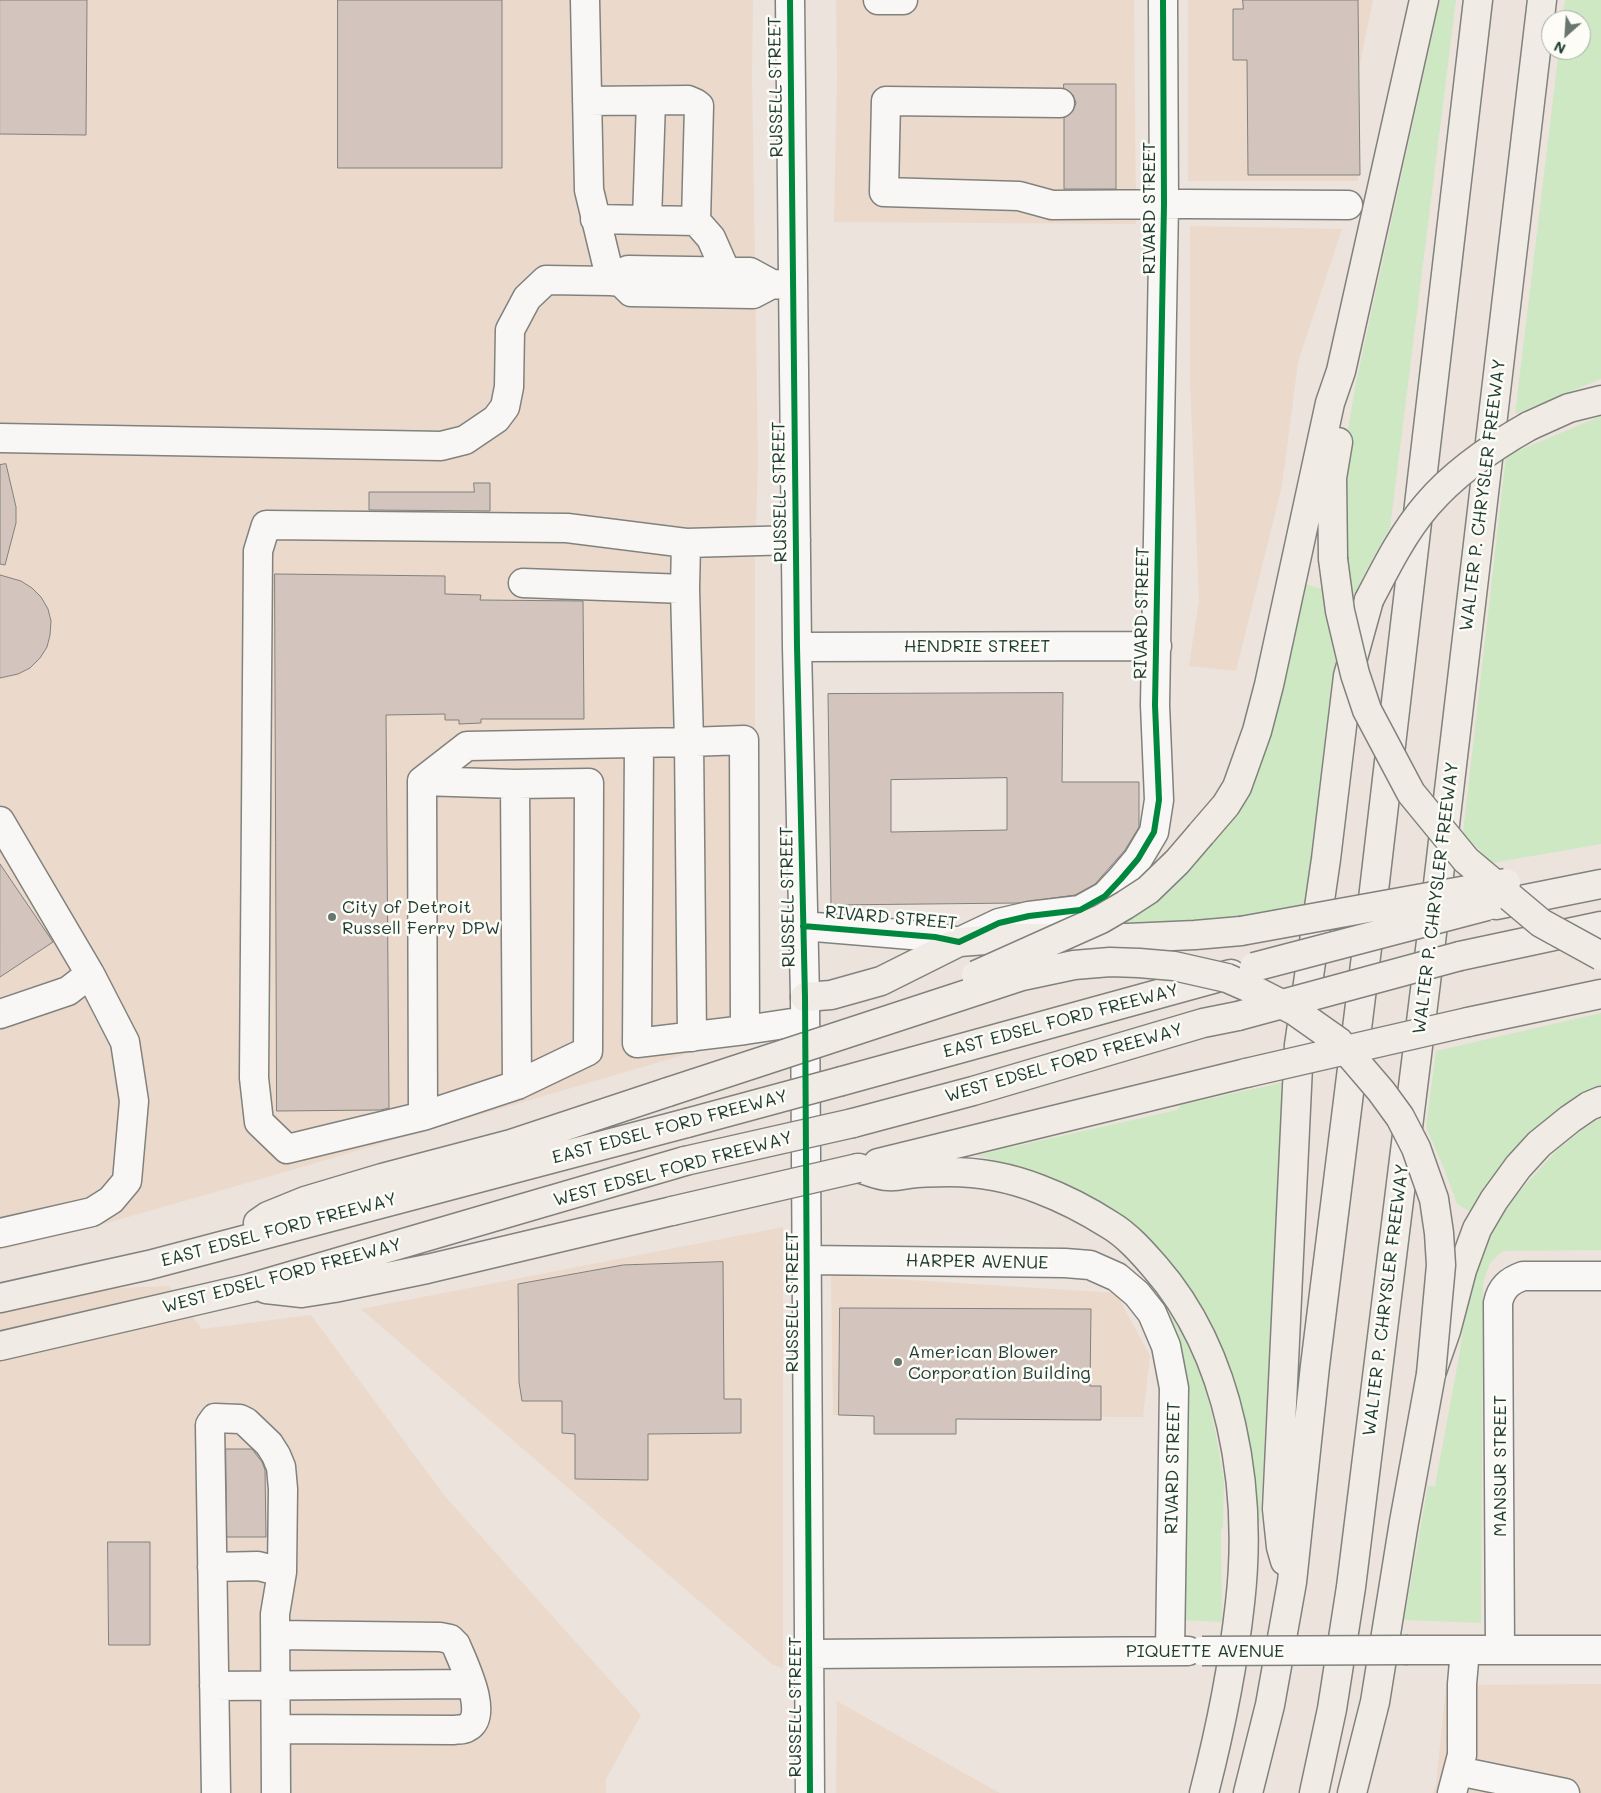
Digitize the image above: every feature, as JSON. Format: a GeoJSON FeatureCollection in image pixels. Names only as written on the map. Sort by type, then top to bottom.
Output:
{"type":"FeatureCollection","features":[{"type":"Feature","properties":{"kind":"highway"},"geometry":{"type":"LineString","coordinates":[[856,1030],[1117,910],[1148,890],[1177,862],[1226,804],[1237,787],[1257,731],[1269,686],[1330,403],[1341,371],[1424,0]]}},
{"type":"Feature","properties":{"kind":"highway"},"geometry":{"type":"LineString","coordinates":[[1248,1793],[1270,1706],[1292,1582],[1315,1366],[1371,916],[1478,0]]}},
{"type":"Feature","properties":{"kind":"highway","name":"WALTER P. CHRYSLER FREEWAY"},"geometry":{"type":"LineString","coordinates":[[1314,1793],[1332,1709],[1351,1588],[1437,892],[1542,0]]}},
{"type":"Feature","properties":{"kind":"highway"},"geometry":{"type":"LineString","coordinates":[[1341,371],[1343,406],[1332,478],[1333,559],[1340,612],[1355,674],[1367,710],[1411,793],[1466,860],[1540,923],[1601,956]]}},
{"type":"Feature","properties":{"kind":"highway"},"geometry":{"type":"LineString","coordinates":[[1292,1582],[1281,1547],[1277,1509],[1299,1045],[1326,859],[1348,676],[1369,600],[1396,548],[1427,505],[1460,472],[1498,444],[1529,426],[1569,408],[1601,400]]}},
{"type":"Feature","properties":{"kind":"highway"},"geometry":{"type":"LineString","coordinates":[[805,1009],[831,995],[881,981],[959,942],[1014,938],[1137,938],[1241,931],[1510,882],[1565,891]]}},
{"type":"Feature","properties":{"kind":"highway","name":"EAST EDSEL FORD FREEWAY"},"geometry":{"type":"LineString","coordinates":[[0,1298],[149,1265],[687,1123],[994,1038],[1167,993],[1254,967],[1488,906],[1601,884]]}},
{"type":"Feature","properties":{"kind":"highway","name":"WEST EDSEL FORD FREEWAY"},"geometry":{"type":"LineString","coordinates":[[0,1346],[250,1288],[685,1162],[853,1123],[1203,1023],[1238,1016],[1460,956],[1601,926]]}},
{"type":"Feature","properties":{"kind":"highway"},"geometry":{"type":"LineString","coordinates":[[232,1242],[268,1216],[305,1201],[382,1178],[511,1144],[1022,976],[1074,965],[1110,962],[1174,966],[1227,978],[1295,1011],[1339,1042],[1382,1091],[1400,1116],[1426,1174],[1434,1199],[1441,1265],[1431,1374],[1404,1522],[1375,1702],[1352,1793]]}},
{"type":"Feature","properties":{"kind":"highway"},"geometry":{"type":"LineString","coordinates":[[250,1288],[302,1293],[334,1288],[418,1271],[858,1168],[945,1160],[1246,1073],[1468,1022],[1601,994]]}},
{"type":"Feature","properties":{"kind":"highway"},"geometry":{"type":"LineString","coordinates":[[1431,1374],[1446,1331],[1462,1270],[1477,1229],[1494,1200],[1518,1167],[1539,1144],[1570,1119],[1601,1100]]}},
{"type":"Feature","properties":{"kind":"highway"},"geometry":{"type":"LineString","coordinates":[[945,1160],[966,1172],[1013,1180],[1041,1190],[1111,1226],[1142,1253],[1170,1284],[1190,1314],[1211,1359],[1224,1397],[1236,1445],[1242,1495],[1243,1550],[1240,1601],[1224,1707],[1204,1793]]}},
{"type":"Feature","properties":{"kind":"street"},"geometry":{"type":"LineString","coordinates":[[585,0],[589,190],[595,219],[616,281],[631,292],[753,294],[783,284]]}},
{"type":"Feature","properties":{"kind":"street","name":"RUSSELL STREET"},"geometry":{"type":"LineString","coordinates":[[790,0],[783,284],[796,540],[805,1009],[810,1793]]}},
{"type":"Feature","properties":{"kind":"street"},"geometry":{"type":"LineString","coordinates":[[878,0],[903,0]]}},
{"type":"Feature","properties":{"kind":"street","name":"RIVARD STREET"},"geometry":{"type":"LineString","coordinates":[[803,926],[935,937],[959,942],[999,923],[1029,916],[1080,910],[1104,896],[1138,859],[1154,832],[1159,800],[1156,705],[1164,204],[1163,0]]}},
{"type":"Feature","properties":{"kind":"street"},"geometry":{"type":"LineString","coordinates":[[647,220],[650,100]]}},
{"type":"Feature","properties":{"kind":"street"},"geometry":{"type":"LineString","coordinates":[[587,101],[688,100],[695,102],[699,106],[696,221],[711,238],[726,272]]}},
{"type":"Feature","properties":{"kind":"street"},"geometry":{"type":"LineString","coordinates":[[1060,103],[886,102],[884,192],[1019,196],[1052,205],[1348,205]]}},
{"type":"Feature","properties":{"kind":"street"},"geometry":{"type":"LineString","coordinates":[[595,219],[696,221]]}},
{"type":"Feature","properties":{"kind":"street"},"geometry":{"type":"LineString","coordinates":[[0,438],[441,446],[465,440],[496,419],[505,407],[509,387],[510,330],[527,298],[546,280],[616,281],[628,270],[750,272],[783,284]]}},
{"type":"Feature","properties":{"kind":"street"},"geometry":{"type":"LineString","coordinates":[[422,781],[516,784],[588,783],[588,1051],[517,1085],[423,1116],[287,1150],[259,1122],[254,1078],[258,551],[266,525],[567,528],[686,544],[796,540]]}},
{"type":"Feature","properties":{"kind":"street"},"geometry":{"type":"LineString","coordinates":[[686,544],[685,589],[689,742],[692,1037]]}},
{"type":"Feature","properties":{"kind":"street"},"geometry":{"type":"LineString","coordinates":[[523,583],[685,589]]}},
{"type":"Feature","properties":{"kind":"street","name":"HENDRIE STREET"},"geometry":{"type":"LineString","coordinates":[[797,647],[1157,646]]}},
{"type":"Feature","properties":{"kind":"street"},"geometry":{"type":"LineString","coordinates":[[422,781],[467,746],[639,744],[744,740],[745,1030]]}},
{"type":"Feature","properties":{"kind":"street"},"geometry":{"type":"LineString","coordinates":[[639,744],[637,1043],[745,1030],[805,1009]]}},
{"type":"Feature","properties":{"kind":"street"},"geometry":{"type":"LineString","coordinates":[[422,781],[423,1116]]}},
{"type":"Feature","properties":{"kind":"street"},"geometry":{"type":"LineString","coordinates":[[516,784],[517,1085]]}},
{"type":"Feature","properties":{"kind":"street"},"geometry":{"type":"LineString","coordinates":[[0,821],[90,974],[125,1042],[134,1101],[127,1181],[112,1200],[92,1212],[0,1233]]}},
{"type":"Feature","properties":{"kind":"street"},"geometry":{"type":"LineString","coordinates":[[0,1014],[68,991],[90,974]]}},
{"type":"Feature","properties":{"kind":"street","name":"HARPER AVENUE"},"geometry":{"type":"LineString","coordinates":[[807,1260],[1065,1263],[1090,1265],[1117,1276],[1137,1294]]}},
{"type":"Feature","properties":{"kind":"street","name":"MANSUR STREET"},"geometry":{"type":"LineString","coordinates":[[1500,1650],[1498,1303],[1500,1293],[1506,1284],[1523,1276],[1601,1276]]}},
{"type":"Feature","properties":{"kind":"street","name":"RIVARD STREET"},"geometry":{"type":"LineString","coordinates":[[1137,1294],[1152,1312],[1166,1346],[1174,1388],[1170,1651]]}},
{"type":"Feature","properties":{"kind":"street"},"geometry":{"type":"LineString","coordinates":[[216,1793],[210,1425],[215,1418],[240,1419],[251,1426],[269,1444],[281,1467],[283,1489],[282,1572],[276,1614],[276,1793]]}},
{"type":"Feature","properties":{"kind":"street"},"geometry":{"type":"LineString","coordinates":[[212,1567],[258,1566],[282,1572]]}},
{"type":"Feature","properties":{"kind":"street"},"geometry":{"type":"LineString","coordinates":[[276,1635],[440,1637],[450,1639],[456,1645],[477,1700],[476,1716],[472,1723],[465,1728],[454,1730],[276,1729]]}},
{"type":"Feature","properties":{"kind":"street"},"geometry":{"type":"LineString","coordinates":[[1465,1650],[1462,1684],[1462,1755],[1455,1782],[1565,1793]]}},
{"type":"Feature","properties":{"kind":"street","name":"PIQUETTE AVENUE"},"geometry":{"type":"LineString","coordinates":[[809,1654],[1601,1650]]}},
{"type":"Feature","properties":{"kind":"street"},"geometry":{"type":"LineString","coordinates":[[214,1686],[471,1684]]}},
{"type":"Feature","properties":{"kind":"shaded area"},"geometry":{"type":"Polygon","coordinates":[[[0,0],[753,0],[752,76],[758,462],[755,559],[755,1034],[261,1179],[79,1231],[0,1250],[0,0]]]}},
{"type":"Feature","properties":{"kind":"shaded area"},"geometry":{"type":"Polygon","coordinates":[[[836,0],[1134,0],[1136,224],[834,222],[837,76],[836,0]]]}},
{"type":"Feature","properties":{"kind":"shaded area"},"geometry":{"type":"Polygon","coordinates":[[[1188,0],[1373,0],[1359,68],[1358,181],[1188,181],[1188,0]]]}},
{"type":"Feature","properties":{"kind":"shaded area"},"geometry":{"type":"Polygon","coordinates":[[[1190,226],[1342,229],[1298,362],[1282,486],[1236,671],[1189,666],[1199,600],[1190,380],[1190,226]]]}},
{"type":"Feature","properties":{"kind":"shaded area"},"geometry":{"type":"Polygon","coordinates":[[[783,1227],[783,1668],[773,1665],[361,1309],[783,1227]]]}},
{"type":"Feature","properties":{"kind":"shaded area"},"geometry":{"type":"Polygon","coordinates":[[[831,1275],[1116,1293],[1150,1356],[1143,1417],[833,1415],[831,1275]]]}},
{"type":"Feature","properties":{"kind":"shaded area"},"geometry":{"type":"Polygon","coordinates":[[[169,1286],[202,1329],[311,1315],[444,1495],[641,1715],[606,1779],[606,1793],[0,1793],[0,1293],[169,1286]]]}},
{"type":"Feature","properties":{"kind":"shaded area"},"geometry":{"type":"Polygon","coordinates":[[[1601,1684],[1601,1793],[1433,1793],[1436,1786],[1446,1685],[1601,1684]]]}},
{"type":"Feature","properties":{"kind":"shaded area"},"geometry":{"type":"Polygon","coordinates":[[[837,1701],[971,1777],[1000,1793],[836,1793],[837,1701]]]}},
{"type":"Feature","properties":{"kind":"green space"},"geometry":{"type":"Polygon","coordinates":[[[1440,0],[1456,0],[1390,528],[1365,572],[1348,611],[1332,677],[1306,904],[1251,916],[1215,921],[1093,928],[1119,916],[1262,750],[1306,584],[1327,591],[1355,387],[1440,0]]]}},
{"type":"Feature","properties":{"kind":"green space"},"geometry":{"type":"Polygon","coordinates":[[[1565,0],[1601,0],[1601,379],[1515,414],[1558,60],[1591,60],[1591,10],[1564,10],[1565,0]]]}},
{"type":"Feature","properties":{"kind":"green space"},"geometry":{"type":"Polygon","coordinates":[[[1601,416],[1601,844],[1492,863],[1463,833],[1506,456],[1601,416]]]}},
{"type":"Feature","properties":{"kind":"green space"},"geometry":{"type":"Polygon","coordinates":[[[1601,1013],[1601,1089],[1514,1156],[1469,1211],[1457,1204],[1426,1127],[1436,1051],[1601,1013]]]}},
{"type":"Feature","properties":{"kind":"green space"},"geometry":{"type":"Polygon","coordinates":[[[1285,1082],[1260,1523],[1252,1522],[1218,1343],[1205,1309],[1203,1312],[1197,1308],[1035,1174],[977,1155],[1177,1110],[1181,1105],[1285,1082]]]}},
{"type":"Feature","properties":{"kind":"green space"},"geometry":{"type":"Polygon","coordinates":[[[1601,1117],[1601,1250],[1503,1251],[1490,1263],[1483,1283],[1481,1623],[1404,1620],[1428,1486],[1435,1486],[1460,1351],[1469,1288],[1493,1225],[1526,1184],[1557,1150],[1601,1117]]]}},
{"type":"Feature","properties":{"kind":"green space"},"geometry":{"type":"Polygon","coordinates":[[[1150,1288],[1171,1315],[1191,1350],[1205,1384],[1216,1435],[1224,1481],[1223,1527],[1221,1531],[1222,1622],[1181,1620],[1183,1428],[1150,1288]]]}},
{"type":"Feature","properties":{"kind":"building"},"geometry":{"type":"Polygon","coordinates":[[[0,0],[87,0],[86,135],[0,134],[0,0]]]}},
{"type":"Feature","properties":{"kind":"building"},"geometry":{"type":"Polygon","coordinates":[[[338,0],[502,0],[502,168],[338,168],[338,0]]]}},
{"type":"Feature","properties":{"kind":"building"},"geometry":{"type":"Polygon","coordinates":[[[1243,0],[1358,0],[1360,175],[1248,175],[1247,60],[1233,60],[1233,9],[1243,9],[1243,0]]]}},
{"type":"Feature","properties":{"kind":"building"},"geometry":{"type":"Polygon","coordinates":[[[1064,84],[1116,84],[1116,189],[1064,189],[1064,118],[1073,111],[1076,103],[1073,95],[1064,89],[1064,84]]]}},
{"type":"Feature","properties":{"kind":"building"},"geometry":{"type":"Polygon","coordinates":[[[6,464],[16,507],[16,523],[5,565],[0,564],[0,465],[6,464]]]}},
{"type":"Feature","properties":{"kind":"building"},"geometry":{"type":"Polygon","coordinates":[[[474,483],[490,483],[490,511],[369,510],[369,492],[474,492],[474,483]]]}},
{"type":"Feature","properties":{"kind":"building","name":"City of Detroit Russell Ferry DPW"},"geometry":{"type":"Polygon","coordinates":[[[275,574],[445,576],[445,594],[481,595],[480,600],[583,601],[584,719],[481,719],[481,723],[459,724],[459,720],[445,720],[445,714],[386,715],[389,1108],[380,1110],[277,1111],[275,574]]]}},
{"type":"Feature","properties":{"kind":"building"},"geometry":{"type":"Polygon","coordinates":[[[0,575],[21,581],[32,588],[41,597],[48,609],[51,621],[47,647],[40,658],[30,668],[18,674],[0,678],[0,575]]]}},
{"type":"Feature","properties":{"kind":"building"},"geometry":{"type":"Polygon","coordinates":[[[1063,693],[1062,782],[1139,782],[1139,827],[1125,850],[1095,884],[1075,895],[1018,903],[831,905],[828,694],[1063,693]],[[1007,778],[891,780],[891,832],[1007,830],[1007,778]]]}},
{"type":"Feature","properties":{"kind":"building"},"geometry":{"type":"Polygon","coordinates":[[[0,864],[53,942],[0,977],[0,864]]]}},
{"type":"Feature","properties":{"kind":"building"},"geometry":{"type":"Polygon","coordinates":[[[723,1262],[724,1399],[741,1399],[741,1433],[648,1434],[648,1480],[575,1479],[575,1434],[562,1433],[562,1401],[522,1401],[519,1382],[518,1284],[623,1265],[723,1262]]]}},
{"type":"Feature","properties":{"kind":"building"},"geometry":{"type":"Polygon","coordinates":[[[840,1308],[1091,1309],[1090,1386],[1101,1386],[1101,1420],[956,1419],[956,1434],[874,1434],[874,1416],[839,1415],[840,1308]]]}},
{"type":"Feature","properties":{"kind":"building"},"geometry":{"type":"Polygon","coordinates":[[[226,1449],[252,1449],[262,1462],[265,1470],[266,1537],[227,1537],[226,1449]]]}},
{"type":"Feature","properties":{"kind":"building"},"geometry":{"type":"Polygon","coordinates":[[[108,1542],[150,1542],[150,1645],[109,1645],[108,1542]]]}},
{"type":"Feature","properties":{"kind":"cycle path"},"geometry":{"type":"LineString","coordinates":[[790,0],[797,647],[805,997],[810,1793]]}},
{"type":"Feature","properties":{"kind":"cycle path"},"geometry":{"type":"LineString","coordinates":[[803,926],[935,937],[959,942],[999,923],[1029,916],[1080,910],[1105,896],[1138,859],[1154,832],[1159,800],[1155,705],[1164,204],[1163,0]]}},
{"type":"Feature","properties":{"kind":"place","name":"City of Detroit Russell Ferry DPW"},"geometry":{"type":"Point","coordinates":[332,917]}},
{"type":"Feature","properties":{"kind":"place","name":"American Blower Corporation Building"},"geometry":{"type":"Point","coordinates":[898,1362]}}]}
